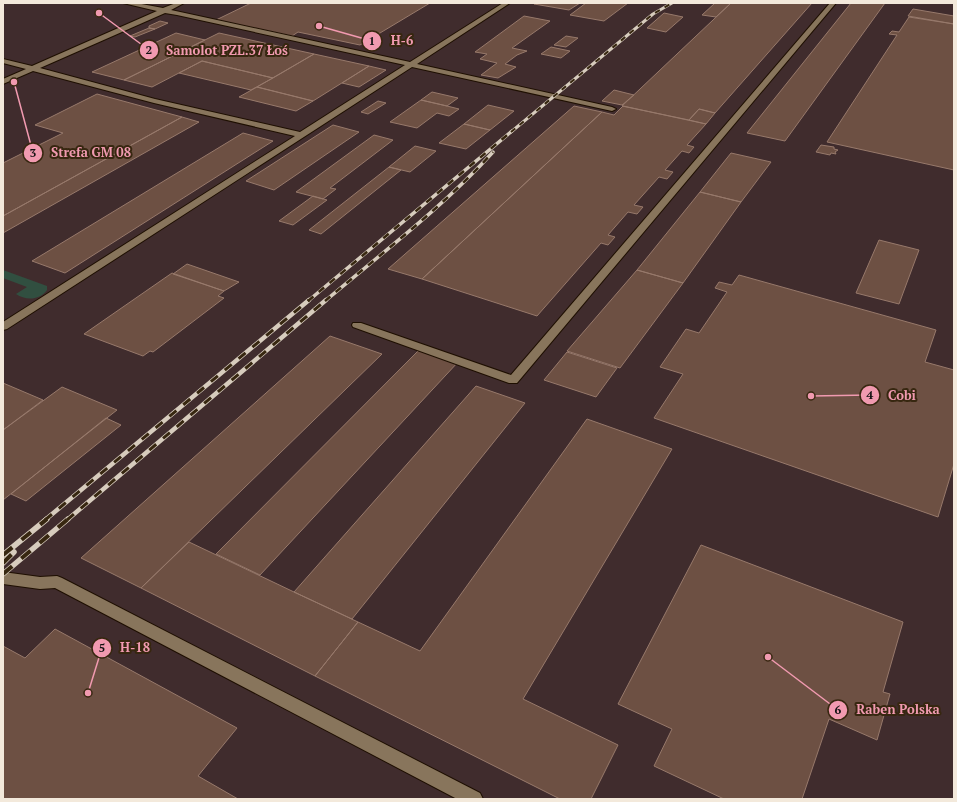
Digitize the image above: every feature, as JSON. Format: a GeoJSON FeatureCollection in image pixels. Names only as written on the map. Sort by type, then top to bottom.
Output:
{"type":"FeatureCollection","features":[{"type":"Feature","properties":{"kind":"lane"},"geometry":{"type":"LineString","coordinates":[[126,3],[612,109]]}},
{"type":"Feature","properties":{"kind":"lane"},"geometry":{"type":"LineString","coordinates":[[3,82],[181,3]]}},
{"type":"Feature","properties":{"kind":"lane"},"geometry":{"type":"LineString","coordinates":[[3,327],[507,3]]}},
{"type":"Feature","properties":{"kind":"lane"},"geometry":{"type":"LineString","coordinates":[[357,325],[513,380],[833,3]]}},
{"type":"Feature","properties":{"kind":"lane"},"geometry":{"type":"LineString","coordinates":[[3,61],[154,101],[301,135]]}},
{"type":"Feature","properties":{"kind":"lane"},"geometry":{"type":"LineString","coordinates":[[3,578],[40,583],[57,582],[474,799]]}},
{"type":"Feature","properties":{"kind":"shaded area"},"geometry":{"type":"Polygon","coordinates":[[[3,3],[954,3],[954,799],[3,799],[3,3]]]}},
{"type":"Feature","properties":{"kind":"green space"},"geometry":{"type":"Polygon","coordinates":[[[3,270],[47,286],[47,290],[37,298],[24,298],[16,294],[27,287],[3,278],[3,270]]]}},
{"type":"Feature","properties":{"kind":"building"},"geometry":{"type":"Polygon","coordinates":[[[251,3],[430,3],[360,45],[298,32],[292,36],[216,20],[251,3]]]}},
{"type":"Feature","properties":{"kind":"building"},"geometry":{"type":"Polygon","coordinates":[[[580,3],[569,10],[534,4],[580,3]]]}},
{"type":"Feature","properties":{"kind":"building"},"geometry":{"type":"Polygon","coordinates":[[[586,3],[628,3],[604,21],[570,15],[586,3]]]}},
{"type":"Feature","properties":{"kind":"building"},"geometry":{"type":"Polygon","coordinates":[[[715,3],[731,3],[716,17],[702,15],[715,3]]]}},
{"type":"Feature","properties":{"kind":"building"},"geometry":{"type":"Polygon","coordinates":[[[731,3],[812,3],[715,113],[699,109],[689,120],[622,106],[731,3]]]}},
{"type":"Feature","properties":{"kind":"building"},"geometry":{"type":"Polygon","coordinates":[[[851,3],[885,3],[785,141],[747,133],[851,3]]]}},
{"type":"Feature","properties":{"kind":"building"},"geometry":{"type":"Polygon","coordinates":[[[913,9],[954,16],[954,24],[908,16],[913,9]]]}},
{"type":"Feature","properties":{"kind":"building"},"geometry":{"type":"Polygon","coordinates":[[[664,13],[683,17],[666,32],[647,28],[664,13]]]}},
{"type":"Feature","properties":{"kind":"building"},"geometry":{"type":"Polygon","coordinates":[[[524,16],[550,21],[512,48],[527,51],[517,55],[505,64],[516,67],[498,78],[481,75],[497,63],[480,59],[487,54],[475,52],[524,16]]]}},
{"type":"Feature","properties":{"kind":"building"},"geometry":{"type":"Polygon","coordinates":[[[909,17],[954,24],[954,170],[827,142],[897,35],[889,34],[892,31],[899,32],[909,17]]]}},
{"type":"Feature","properties":{"kind":"building"},"geometry":{"type":"Polygon","coordinates":[[[160,21],[168,23],[155,29],[149,28],[149,26],[160,21]]]}},
{"type":"Feature","properties":{"kind":"building"},"geometry":{"type":"Polygon","coordinates":[[[149,28],[155,29],[135,37],[130,36],[149,28]]]}},
{"type":"Feature","properties":{"kind":"building"},"geometry":{"type":"Polygon","coordinates":[[[176,33],[205,40],[124,80],[92,72],[176,33]]]}},
{"type":"Feature","properties":{"kind":"building"},"geometry":{"type":"Polygon","coordinates":[[[219,33],[314,54],[273,78],[202,61],[152,87],[124,80],[219,33]]]}},
{"type":"Feature","properties":{"kind":"building"},"geometry":{"type":"Polygon","coordinates":[[[566,36],[578,38],[566,47],[554,45],[566,36]]]}},
{"type":"Feature","properties":{"kind":"building"},"geometry":{"type":"Polygon","coordinates":[[[551,47],[570,51],[561,58],[541,54],[551,47]]]}},
{"type":"Feature","properties":{"kind":"building"},"geometry":{"type":"Polygon","coordinates":[[[314,54],[369,66],[313,101],[257,87],[314,54]]]}},
{"type":"Feature","properties":{"kind":"building"},"geometry":{"type":"Polygon","coordinates":[[[202,61],[273,78],[251,90],[179,73],[202,61]]]}},
{"type":"Feature","properties":{"kind":"building"},"geometry":{"type":"Polygon","coordinates":[[[369,66],[386,70],[359,87],[342,83],[369,66]]]}},
{"type":"Feature","properties":{"kind":"building"},"geometry":{"type":"Polygon","coordinates":[[[257,87],[313,101],[296,111],[239,97],[257,87]]]}},
{"type":"Feature","properties":{"kind":"building"},"geometry":{"type":"Polygon","coordinates":[[[614,90],[634,95],[622,105],[602,101],[614,90]]]}},
{"type":"Feature","properties":{"kind":"building"},"geometry":{"type":"Polygon","coordinates":[[[432,92],[458,98],[447,106],[421,100],[432,92]]]}},
{"type":"Feature","properties":{"kind":"building"},"geometry":{"type":"Polygon","coordinates":[[[97,94],[182,117],[3,216],[3,163],[63,133],[35,125],[97,94]]]}},
{"type":"Feature","properties":{"kind":"building"},"geometry":{"type":"Polygon","coordinates":[[[421,100],[459,109],[449,116],[437,113],[417,128],[390,122],[421,100]]]}},
{"type":"Feature","properties":{"kind":"building"},"geometry":{"type":"Polygon","coordinates":[[[378,101],[386,103],[368,114],[361,112],[378,101]]]}},
{"type":"Feature","properties":{"kind":"building"},"geometry":{"type":"Polygon","coordinates":[[[488,105],[514,111],[490,130],[464,124],[488,105]]]}},
{"type":"Feature","properties":{"kind":"building"},"geometry":{"type":"Polygon","coordinates":[[[574,106],[602,112],[422,279],[388,269],[574,106]]]}},
{"type":"Feature","properties":{"kind":"building"},"geometry":{"type":"Polygon","coordinates":[[[623,106],[706,124],[687,145],[694,147],[689,153],[682,151],[665,170],[673,172],[667,179],[659,177],[634,205],[643,207],[637,214],[628,212],[608,235],[615,237],[608,245],[601,243],[537,316],[422,279],[602,112],[614,115],[623,106]]]}},
{"type":"Feature","properties":{"kind":"building"},"geometry":{"type":"Polygon","coordinates":[[[699,109],[715,113],[706,124],[689,120],[699,109]]]}},
{"type":"Feature","properties":{"kind":"building"},"geometry":{"type":"Polygon","coordinates":[[[182,117],[199,122],[3,233],[3,216],[182,117]]]}},
{"type":"Feature","properties":{"kind":"building"},"geometry":{"type":"Polygon","coordinates":[[[464,124],[490,130],[466,149],[439,143],[464,124]]]}},
{"type":"Feature","properties":{"kind":"building"},"geometry":{"type":"Polygon","coordinates":[[[333,125],[359,132],[274,190],[246,181],[333,125]]]}},
{"type":"Feature","properties":{"kind":"building"},"geometry":{"type":"Polygon","coordinates":[[[243,133],[273,141],[65,273],[32,261],[243,133]]]}},
{"type":"Feature","properties":{"kind":"building"},"geometry":{"type":"Polygon","coordinates":[[[374,135],[393,140],[330,188],[336,189],[323,199],[296,192],[374,135]]]}},
{"type":"Feature","properties":{"kind":"building"},"geometry":{"type":"Polygon","coordinates":[[[821,145],[834,147],[834,149],[838,150],[835,152],[836,154],[831,153],[830,155],[816,152],[821,145]]]}},
{"type":"Feature","properties":{"kind":"building"},"geometry":{"type":"Polygon","coordinates":[[[415,146],[436,151],[410,172],[389,167],[415,146]]]}},
{"type":"Feature","properties":{"kind":"building"},"geometry":{"type":"Polygon","coordinates":[[[731,153],[771,162],[741,202],[700,192],[731,153]]]}},
{"type":"Feature","properties":{"kind":"building"},"geometry":{"type":"Polygon","coordinates":[[[389,167],[401,170],[321,234],[309,230],[389,167]]]}},
{"type":"Feature","properties":{"kind":"building"},"geometry":{"type":"Polygon","coordinates":[[[700,192],[741,202],[683,283],[637,270],[700,192]]]}},
{"type":"Feature","properties":{"kind":"building"},"geometry":{"type":"Polygon","coordinates":[[[313,196],[327,200],[293,225],[279,221],[313,196]]]}},
{"type":"Feature","properties":{"kind":"building"},"geometry":{"type":"Polygon","coordinates":[[[879,240],[919,250],[899,304],[856,293],[879,240]]]}},
{"type":"Feature","properties":{"kind":"building"},"geometry":{"type":"Polygon","coordinates":[[[187,264],[239,282],[224,291],[173,274],[187,264]]]}},
{"type":"Feature","properties":{"kind":"building"},"geometry":{"type":"Polygon","coordinates":[[[637,270],[683,283],[620,368],[567,351],[637,270]]]}},
{"type":"Feature","properties":{"kind":"building"},"geometry":{"type":"Polygon","coordinates":[[[172,273],[224,291],[218,296],[224,298],[153,352],[150,351],[143,356],[84,334],[172,273]]]}},
{"type":"Feature","properties":{"kind":"building"},"geometry":{"type":"Polygon","coordinates":[[[739,275],[936,330],[925,362],[954,370],[954,464],[938,517],[654,418],[683,374],[660,367],[686,329],[699,333],[727,292],[715,288],[719,282],[732,285],[739,275]]]}},
{"type":"Feature","properties":{"kind":"building"},"geometry":{"type":"Polygon","coordinates":[[[330,336],[382,354],[141,588],[81,558],[330,336]]]}},
{"type":"Feature","properties":{"kind":"building"},"geometry":{"type":"Polygon","coordinates":[[[421,348],[459,361],[260,575],[216,554],[421,348]]]}},
{"type":"Feature","properties":{"kind":"building"},"geometry":{"type":"Polygon","coordinates":[[[567,352],[617,368],[596,397],[544,380],[567,352]]]}},
{"type":"Feature","properties":{"kind":"building"},"geometry":{"type":"Polygon","coordinates":[[[3,383],[43,400],[3,430],[3,383]]]}},
{"type":"Feature","properties":{"kind":"building"},"geometry":{"type":"Polygon","coordinates":[[[476,386],[525,403],[352,619],[294,592],[476,386]]]}},
{"type":"Feature","properties":{"kind":"building"},"geometry":{"type":"Polygon","coordinates":[[[62,387],[117,410],[3,500],[3,430],[62,387]]]}},
{"type":"Feature","properties":{"kind":"building"},"geometry":{"type":"Polygon","coordinates":[[[106,418],[121,425],[26,501],[11,494],[106,418]]]}},
{"type":"Feature","properties":{"kind":"building"},"geometry":{"type":"Polygon","coordinates":[[[587,419],[672,449],[523,699],[618,745],[591,799],[560,799],[315,676],[358,622],[420,651],[587,419]]]}},
{"type":"Feature","properties":{"kind":"building"},"geometry":{"type":"Polygon","coordinates":[[[189,542],[358,622],[315,676],[141,588],[189,542]]]}},
{"type":"Feature","properties":{"kind":"building"},"geometry":{"type":"Polygon","coordinates":[[[701,545],[903,622],[883,692],[890,694],[877,740],[829,719],[802,799],[724,799],[654,766],[672,729],[618,704],[701,545]]]}},
{"type":"Feature","properties":{"kind":"building"},"geometry":{"type":"Polygon","coordinates":[[[55,629],[237,728],[198,776],[238,799],[3,799],[3,646],[25,658],[55,629]]]}},
{"type":"Feature","properties":{"kind":"railway"},"geometry":{"type":"LineString","coordinates":[[511,132],[653,14],[672,3]]}},
{"type":"Feature","properties":{"kind":"railway"},"geometry":{"type":"LineString","coordinates":[[308,301],[512,131]]}},
{"type":"Feature","properties":{"kind":"railway"},"geometry":{"type":"LineString","coordinates":[[325,301],[433,211],[493,152]]}},
{"type":"Feature","properties":{"kind":"railway"},"geometry":{"type":"LineString","coordinates":[[45,520],[309,300]]}},
{"type":"Feature","properties":{"kind":"railway"},"geometry":{"type":"LineString","coordinates":[[67,520],[326,300]]}},
{"type":"Feature","properties":{"kind":"railway"},"geometry":{"type":"LineString","coordinates":[[3,555],[47,519]]}},
{"type":"Feature","properties":{"kind":"railway"},"geometry":{"type":"LineString","coordinates":[[3,574],[68,519]]}},
{"type":"Feature","properties":{"kind":"railway"},"geometry":{"type":"LineString","coordinates":[[3,563],[14,552]]}},
{"type":"Feature","properties":{"kind":"place","name":"Samolot PZL.37 Łoś"},"geometry":{"type":"Point","coordinates":[99,13]}},
{"type":"Feature","properties":{"kind":"place","name":"H-6"},"geometry":{"type":"Point","coordinates":[319,26]}},
{"type":"Feature","properties":{"kind":"place","name":"Strefa GM 08"},"geometry":{"type":"Point","coordinates":[14,82]}},
{"type":"Feature","properties":{"kind":"place","name":"Cobi"},"geometry":{"type":"Point","coordinates":[811,396]}},
{"type":"Feature","properties":{"kind":"place","name":"Raben Polska"},"geometry":{"type":"Point","coordinates":[768,657]}},
{"type":"Feature","properties":{"kind":"place","name":"H-18"},"geometry":{"type":"Point","coordinates":[88,693]}}]}
